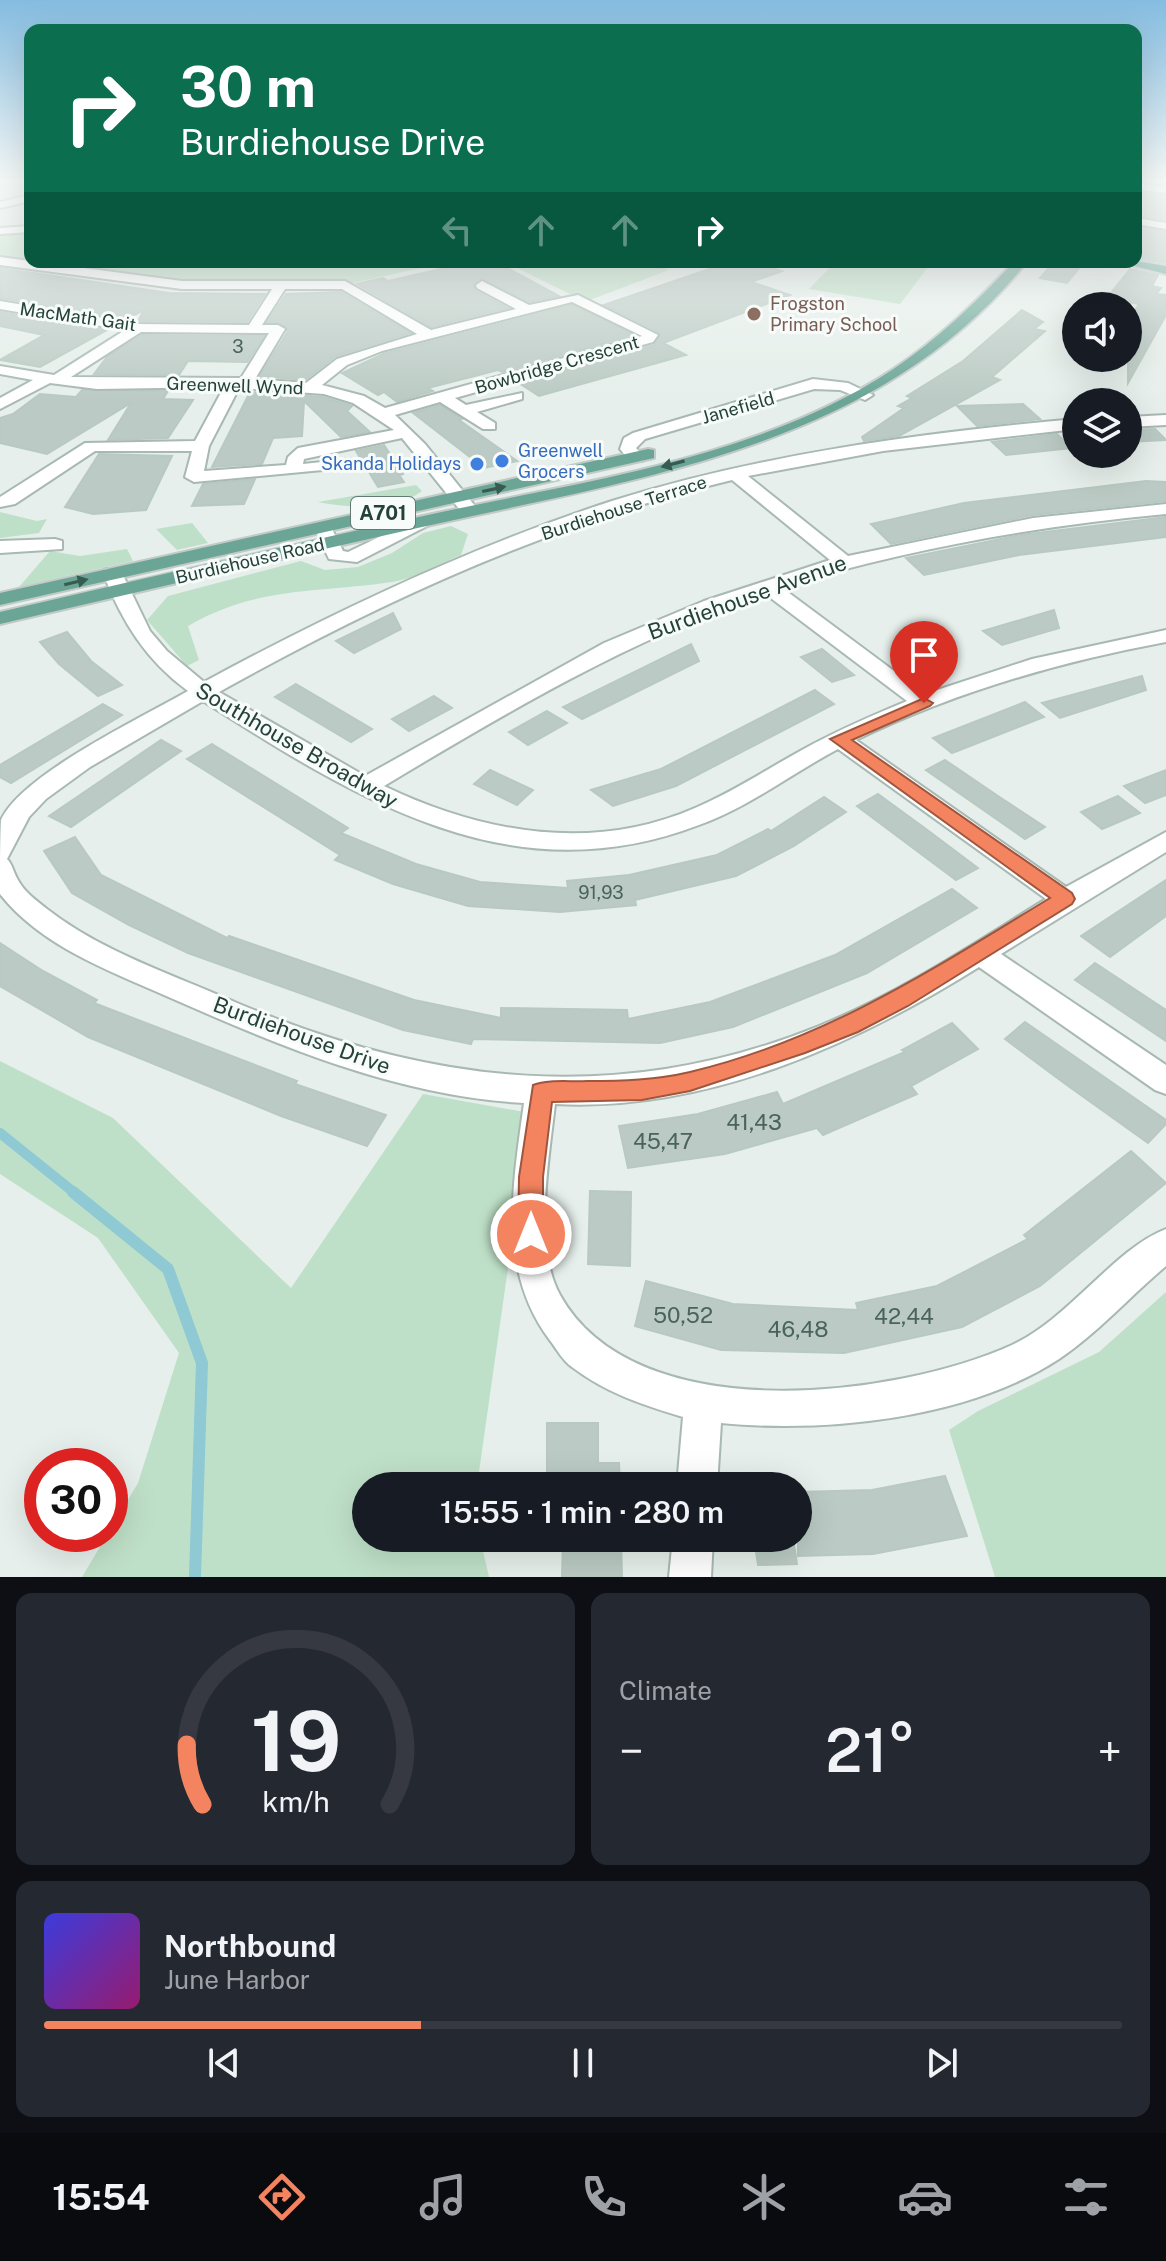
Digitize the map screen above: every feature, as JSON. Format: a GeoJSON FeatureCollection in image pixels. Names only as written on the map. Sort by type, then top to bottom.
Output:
{"type":"FeatureCollection","features":[{"type":"Feature","properties":{"kind":"main road"},"geometry":{"type":"LineString","coordinates":[[1142,265],[1166,270]]}},
{"type":"Feature","properties":{"kind":"main road","name":"Burdiehouse Road"},"geometry":{"type":"LineString","coordinates":[[0,599],[116,582],[464,504],[720,451],[819,416],[907,367],[973,316],[1016,268]]}},
{"type":"Feature","properties":{"kind":"main road","name":"Burdiehouse Road"},"geometry":{"type":"LineString","coordinates":[[423,521],[464,504],[764,423],[858,392]]}},
{"type":"Feature","properties":{"kind":"main road","name":"Burdiehouse Road"},"geometry":{"type":"LineString","coordinates":[[0,618],[116,582]]}},
{"type":"Feature","properties":{"kind":"street"},"geometry":{"type":"LineString","coordinates":[[0,261],[24,264]]}},
{"type":"Feature","properties":{"kind":"street"},"geometry":{"type":"LineString","coordinates":[[53,268],[182,285],[351,286],[429,335]]}},
{"type":"Feature","properties":{"kind":"street"},"geometry":{"type":"LineString","coordinates":[[482,285],[528,310]]}},
{"type":"Feature","properties":{"kind":"street"},"geometry":{"type":"LineString","coordinates":[[253,329],[280,286]]}},
{"type":"Feature","properties":{"kind":"street","name":"Bowbridge Crescent"},"geometry":{"type":"LineString","coordinates":[[309,388],[330,370],[361,354],[578,299],[651,335],[648,339],[384,413]]}},
{"type":"Feature","properties":{"kind":"street","name":"MacMath Gait"},"geometry":{"type":"LineString","coordinates":[[0,305],[138,328],[253,329]]}},
{"type":"Feature","properties":{"kind":"street"},"geometry":{"type":"LineString","coordinates":[[0,404],[51,380],[138,328]]}},
{"type":"Feature","properties":{"kind":"street"},"geometry":{"type":"LineString","coordinates":[[253,329],[278,329],[238,385],[201,446],[194,477],[344,463]]}},
{"type":"Feature","properties":{"kind":"street","name":"Greenwell Wynd"},"geometry":{"type":"LineString","coordinates":[[0,370],[51,380],[309,388],[349,398],[384,413],[406,433],[464,504]]}},
{"type":"Feature","properties":{"kind":"street"},"geometry":{"type":"LineString","coordinates":[[465,410],[517,396]]}},
{"type":"Feature","properties":{"kind":"street"},"geometry":{"type":"LineString","coordinates":[[443,397],[489,426]]}},
{"type":"Feature","properties":{"kind":"street"},"geometry":{"type":"LineString","coordinates":[[1142,421],[1166,420]]}},
{"type":"Feature","properties":{"kind":"street","name":"Burdiehouse Terrace"},"geometry":{"type":"LineString","coordinates":[[202,691],[301,636],[441,571],[633,502],[735,474],[862,448],[1062,426]]}},
{"type":"Feature","properties":{"kind":"street"},"geometry":{"type":"LineString","coordinates":[[294,470],[296,457],[304,451],[406,433]]}},
{"type":"Feature","properties":{"kind":"street"},"geometry":{"type":"LineString","coordinates":[[0,502],[9,500],[91,446],[201,446]]}},
{"type":"Feature","properties":{"kind":"street"},"geometry":{"type":"LineString","coordinates":[[735,474],[844,562]]}},
{"type":"Feature","properties":{"kind":"street","name":"Burdiehouse Avenue"},"geometry":{"type":"LineString","coordinates":[[363,788],[591,658],[650,630],[769,587],[844,562],[1001,528],[1166,509]]}},
{"type":"Feature","properties":{"kind":"street"},"geometry":{"type":"LineString","coordinates":[[326,535],[336,555],[350,558],[423,521]]}},
{"type":"Feature","properties":{"kind":"street"},"geometry":{"type":"LineString","coordinates":[[0,547],[29,541],[55,545]]}},
{"type":"Feature","properties":{"kind":"street","name":"Southhouse Broadway"},"geometry":{"type":"LineString","coordinates":[[116,582],[131,622],[155,653],[172,671],[202,691],[363,788],[472,834],[539,844],[593,844],[655,831],[709,812],[839,739],[924,703],[1062,657],[1166,636]]}},
{"type":"Feature","properties":{"kind":"street"},"geometry":{"type":"LineString","coordinates":[[769,587],[924,703]]}},
{"type":"Feature","properties":{"kind":"street"},"geometry":{"type":"LineString","coordinates":[[0,852],[10,822],[42,791],[202,691]]}},
{"type":"Feature","properties":{"kind":"street"},"geometry":{"type":"LineString","coordinates":[[839,739],[1065,899]]}},
{"type":"Feature","properties":{"kind":"street","name":"Burdiehouse Drive"},"geometry":{"type":"LineString","coordinates":[[0,866],[10,892],[27,908],[148,976],[352,1058],[427,1078],[541,1092],[642,1090],[738,1068],[850,1026],[1166,841]]}},
{"type":"Feature","properties":{"kind":"street"},"geometry":{"type":"LineString","coordinates":[[979,953],[1166,1081]]}},
{"type":"Feature","properties":{"kind":"street"},"geometry":{"type":"LineString","coordinates":[[541,1092],[531,1177],[531,1234],[534,1275],[547,1308],[563,1334],[597,1365],[667,1396],[703,1403],[781,1407],[896,1400],[971,1379],[1025,1358],[1070,1329],[1124,1278],[1166,1245]]}},
{"type":"Feature","properties":{"kind":"street"},"geometry":{"type":"LineString","coordinates":[[698,1472],[703,1403]]}},
{"type":"Feature","properties":{"kind":"street"},"geometry":{"type":"LineString","coordinates":[[690,1577],[692,1552]]}},
{"type":"Feature","properties":{"kind":"green space"},"geometry":{"type":"Polygon","coordinates":[[[0,254],[24,254],[24,261],[0,259],[0,254]]]}},
{"type":"Feature","properties":{"kind":"green space"},"geometry":{"type":"Polygon","coordinates":[[[75,268],[421,268],[353,283],[184,283],[75,268]]]}},
{"type":"Feature","properties":{"kind":"green space"},"geometry":{"type":"Polygon","coordinates":[[[517,268],[669,270],[590,300],[570,294],[517,268]]]}},
{"type":"Feature","properties":{"kind":"green space"},"geometry":{"type":"Polygon","coordinates":[[[829,268],[927,268],[900,304],[809,289],[829,268]]]}},
{"type":"Feature","properties":{"kind":"green space"},"geometry":{"type":"Polygon","coordinates":[[[416,485],[422,491],[386,505],[343,506],[318,502],[416,485]]]}},
{"type":"Feature","properties":{"kind":"green space"},"geometry":{"type":"Polygon","coordinates":[[[0,512],[37,521],[47,519],[39,533],[0,538],[0,512]]]}},
{"type":"Feature","properties":{"kind":"green space"},"geometry":{"type":"Polygon","coordinates":[[[192,523],[208,543],[177,550],[156,529],[192,523]]]}},
{"type":"Feature","properties":{"kind":"green space"},"geometry":{"type":"Polygon","coordinates":[[[451,526],[468,534],[461,555],[418,575],[392,582],[263,597],[214,613],[188,626],[199,660],[187,666],[147,620],[168,596],[301,561],[325,570],[358,567],[392,553],[423,533],[451,526]]]}},
{"type":"Feature","properties":{"kind":"green space"},"geometry":{"type":"Polygon","coordinates":[[[127,549],[133,561],[19,587],[50,551],[80,556],[127,549]]]}},
{"type":"Feature","properties":{"kind":"green space"},"geometry":{"type":"Polygon","coordinates":[[[0,1061],[113,1118],[291,1288],[423,1094],[530,1113],[479,1472],[352,1472],[352,1552],[483,1552],[489,1577],[82,1577],[97,1552],[128,1552],[128,1500],[138,1483],[179,1353],[98,1238],[0,1174],[0,1061]]]}},
{"type":"Feature","properties":{"kind":"green space"},"geometry":{"type":"Polygon","coordinates":[[[1166,1292],[1166,1577],[995,1577],[949,1430],[978,1411],[1099,1352],[1166,1292]]]}},
{"type":"Feature","properties":{"kind":"building"},"geometry":{"type":"Polygon","coordinates":[[[1142,254],[1166,254],[1166,263],[1142,259],[1142,254]]]}},
{"type":"Feature","properties":{"kind":"building"},"geometry":{"type":"Polygon","coordinates":[[[0,268],[169,293],[265,294],[247,322],[138,321],[144,310],[127,319],[0,298],[0,268]]]}},
{"type":"Feature","properties":{"kind":"building"},"geometry":{"type":"Polygon","coordinates":[[[445,268],[507,268],[559,296],[529,302],[480,278],[473,284],[476,291],[508,308],[431,327],[357,284],[383,278],[388,281],[445,268]]]}},
{"type":"Feature","properties":{"kind":"building"},"geometry":{"type":"Polygon","coordinates":[[[712,268],[772,268],[782,271],[751,282],[790,295],[663,343],[686,355],[539,396],[519,383],[654,345],[659,332],[604,305],[712,268]]]}},
{"type":"Feature","properties":{"kind":"building"},"geometry":{"type":"Polygon","coordinates":[[[1049,268],[1079,268],[1067,283],[1040,278],[1049,268]]]}},
{"type":"Feature","properties":{"kind":"building"},"geometry":{"type":"Polygon","coordinates":[[[1130,269],[1158,275],[1152,286],[1161,288],[1156,294],[1166,295],[1166,315],[1142,358],[1142,292],[1112,292],[1130,269]]]}},
{"type":"Feature","properties":{"kind":"building"},"geometry":{"type":"Polygon","coordinates":[[[341,292],[410,333],[336,356],[305,380],[260,376],[288,331],[279,322],[267,322],[286,294],[341,292]]]}},
{"type":"Feature","properties":{"kind":"building"},"geometry":{"type":"Polygon","coordinates":[[[572,305],[634,335],[502,372],[498,370],[428,388],[433,391],[397,402],[384,392],[378,395],[342,373],[383,354],[572,305]]]}},
{"type":"Feature","properties":{"kind":"building"},"geometry":{"type":"Polygon","coordinates":[[[1022,310],[1043,322],[1034,329],[1045,331],[992,377],[1000,380],[899,436],[864,441],[862,437],[904,408],[898,406],[912,398],[907,396],[963,361],[1022,310]]]}},
{"type":"Feature","properties":{"kind":"building"},"geometry":{"type":"Polygon","coordinates":[[[0,312],[107,330],[40,367],[0,360],[44,335],[0,326],[0,312]]]}},
{"type":"Feature","properties":{"kind":"building"},"geometry":{"type":"Polygon","coordinates":[[[142,335],[264,336],[247,362],[188,361],[179,375],[94,374],[107,357],[142,335]]]}},
{"type":"Feature","properties":{"kind":"building"},"geometry":{"type":"Polygon","coordinates":[[[82,390],[168,391],[163,399],[193,400],[168,438],[108,440],[131,403],[47,454],[0,443],[0,418],[13,414],[40,394],[76,397],[82,390]]]}},
{"type":"Feature","properties":{"kind":"building"},"geometry":{"type":"Polygon","coordinates":[[[250,392],[323,397],[352,406],[347,411],[370,432],[341,437],[304,401],[302,436],[273,438],[262,464],[212,467],[250,392]]]}},
{"type":"Feature","properties":{"kind":"building"},"geometry":{"type":"Polygon","coordinates":[[[1023,404],[1040,419],[977,426],[957,406],[1023,404]]]}},
{"type":"Feature","properties":{"kind":"building"},"geometry":{"type":"Polygon","coordinates":[[[440,405],[517,461],[484,468],[413,413],[440,405]]]}},
{"type":"Feature","properties":{"kind":"building"},"geometry":{"type":"Polygon","coordinates":[[[1142,429],[1155,429],[1166,440],[1142,441],[1142,429]]]}},
{"type":"Feature","properties":{"kind":"building"},"geometry":{"type":"Polygon","coordinates":[[[1057,434],[1062,439],[1062,449],[1006,455],[992,442],[1057,434]]]}},
{"type":"Feature","properties":{"kind":"building"},"geometry":{"type":"Polygon","coordinates":[[[384,445],[403,474],[399,475],[404,482],[378,487],[356,451],[384,445]]]}},
{"type":"Feature","properties":{"kind":"building"},"geometry":{"type":"Polygon","coordinates":[[[99,454],[172,456],[146,510],[93,514],[65,507],[99,454]]]}},
{"type":"Feature","properties":{"kind":"building"},"geometry":{"type":"Polygon","coordinates":[[[255,479],[244,504],[192,506],[203,484],[255,479]]]}},
{"type":"Feature","properties":{"kind":"building"},"geometry":{"type":"Polygon","coordinates":[[[1146,481],[1166,482],[1166,501],[1032,515],[891,544],[871,524],[964,503],[1146,481]]]}},
{"type":"Feature","properties":{"kind":"building"},"geometry":{"type":"Polygon","coordinates":[[[1166,517],[1166,537],[1019,555],[924,575],[906,558],[1021,535],[1166,517]]]}},
{"type":"Feature","properties":{"kind":"building"},"geometry":{"type":"Polygon","coordinates":[[[1054,610],[1059,628],[1002,645],[983,631],[1054,610]]]}},
{"type":"Feature","properties":{"kind":"building"},"geometry":{"type":"Polygon","coordinates":[[[393,613],[401,629],[354,653],[336,641],[393,613]]]}},
{"type":"Feature","properties":{"kind":"building"},"geometry":{"type":"Polygon","coordinates":[[[67,632],[91,661],[122,685],[98,696],[59,664],[40,642],[67,632]]]}},
{"type":"Feature","properties":{"kind":"building"},"geometry":{"type":"Polygon","coordinates":[[[691,644],[699,661],[582,719],[563,707],[691,644]]]}},
{"type":"Feature","properties":{"kind":"building"},"geometry":{"type":"Polygon","coordinates":[[[822,649],[854,675],[832,682],[801,657],[822,649]]]}},
{"type":"Feature","properties":{"kind":"building"},"geometry":{"type":"Polygon","coordinates":[[[1142,676],[1146,690],[1060,718],[1042,703],[1142,676]]]}},
{"type":"Feature","properties":{"kind":"building"},"geometry":{"type":"Polygon","coordinates":[[[296,684],[372,729],[351,742],[275,697],[296,684]]]}},
{"type":"Feature","properties":{"kind":"building"},"geometry":{"type":"Polygon","coordinates":[[[815,690],[834,704],[676,786],[613,806],[591,790],[661,769],[815,690]]]}},
{"type":"Feature","properties":{"kind":"building"},"geometry":{"type":"Polygon","coordinates":[[[434,696],[452,708],[409,731],[392,719],[434,696]]]}},
{"type":"Feature","properties":{"kind":"building"},"geometry":{"type":"Polygon","coordinates":[[[1025,702],[1044,717],[952,753],[933,738],[1025,702]]]}},
{"type":"Feature","properties":{"kind":"building"},"geometry":{"type":"Polygon","coordinates":[[[103,704],[122,715],[11,783],[0,777],[0,765],[103,704]]]}},
{"type":"Feature","properties":{"kind":"building"},"geometry":{"type":"Polygon","coordinates":[[[547,711],[567,723],[528,745],[509,732],[547,711]]]}},
{"type":"Feature","properties":{"kind":"building"},"geometry":{"type":"Polygon","coordinates":[[[161,740],[181,751],[71,827],[49,816],[161,740]]]}},
{"type":"Feature","properties":{"kind":"building"},"geometry":{"type":"Polygon","coordinates":[[[212,744],[348,828],[341,833],[416,864],[480,882],[568,888],[567,881],[629,875],[717,855],[768,829],[771,831],[824,797],[846,812],[794,846],[736,876],[635,900],[636,905],[560,912],[468,906],[393,884],[335,860],[340,855],[187,759],[212,744]]]}},
{"type":"Feature","properties":{"kind":"building"},"geometry":{"type":"Polygon","coordinates":[[[945,760],[1045,827],[1025,839],[926,770],[945,760]]]}},
{"type":"Feature","properties":{"kind":"building"},"geometry":{"type":"Polygon","coordinates":[[[490,770],[533,790],[517,805],[474,784],[490,770]]]}},
{"type":"Feature","properties":{"kind":"building"},"geometry":{"type":"Polygon","coordinates":[[[1166,770],[1166,795],[1145,803],[1124,786],[1166,770]]]}},
{"type":"Feature","properties":{"kind":"building"},"geometry":{"type":"Polygon","coordinates":[[[878,794],[978,868],[956,880],[857,806],[878,794]]]}},
{"type":"Feature","properties":{"kind":"building"},"geometry":{"type":"Polygon","coordinates":[[[1118,796],[1140,813],[1102,829],[1081,812],[1118,796]]]}},
{"type":"Feature","properties":{"kind":"building"},"geometry":{"type":"Polygon","coordinates":[[[75,837],[101,875],[227,938],[229,936],[414,1000],[501,1018],[501,1008],[627,1010],[628,1019],[710,1002],[835,955],[952,889],[977,908],[867,973],[733,1027],[660,1043],[473,1039],[471,1044],[403,1030],[188,953],[129,925],[72,893],[44,851],[75,837]]]}},
{"type":"Feature","properties":{"kind":"building"},"geometry":{"type":"Polygon","coordinates":[[[1166,880],[1166,916],[1110,957],[1081,936],[1166,880]]]}},
{"type":"Feature","properties":{"kind":"building"},"geometry":{"type":"Polygon","coordinates":[[[0,943],[97,1000],[94,1003],[297,1081],[295,1084],[386,1115],[367,1146],[281,1116],[88,1037],[0,986],[0,943]]]}},
{"type":"Feature","properties":{"kind":"building"},"geometry":{"type":"Polygon","coordinates":[[[1095,963],[1166,1010],[1166,1041],[1075,980],[1095,963]]]}},
{"type":"Feature","properties":{"kind":"building"},"geometry":{"type":"Polygon","coordinates":[[[1025,1022],[1166,1120],[1166,1124],[1148,1143],[1064,1083],[1005,1039],[1025,1022]]]}},
{"type":"Feature","properties":{"kind":"building"},"geometry":{"type":"Polygon","coordinates":[[[952,1023],[978,1049],[911,1086],[917,1094],[823,1135],[817,1128],[725,1154],[628,1168],[619,1126],[698,1114],[777,1092],[783,1104],[905,1052],[902,1050],[952,1023]]]}},
{"type":"Feature","properties":{"kind":"building"},"geometry":{"type":"Polygon","coordinates":[[[1131,1151],[1166,1183],[1040,1286],[962,1327],[844,1353],[721,1350],[635,1326],[646,1281],[733,1304],[858,1310],[856,1303],[937,1286],[1028,1239],[1024,1235],[1131,1151]]]}},
{"type":"Feature","properties":{"kind":"building"},"geometry":{"type":"Polygon","coordinates":[[[590,1191],[631,1192],[630,1266],[588,1264],[590,1191]]]}},
{"type":"Feature","properties":{"kind":"building"},"geometry":{"type":"Polygon","coordinates":[[[547,1423],[598,1423],[598,1463],[619,1463],[619,1472],[547,1472],[547,1423]]]}},
{"type":"Feature","properties":{"kind":"building"},"geometry":{"type":"Polygon","coordinates":[[[945,1476],[967,1536],[873,1554],[798,1556],[798,1552],[812,1552],[812,1492],[872,1490],[945,1476]]]}},
{"type":"Feature","properties":{"kind":"building"},"geometry":{"type":"Polygon","coordinates":[[[563,1552],[621,1552],[622,1577],[562,1577],[563,1552]]]}},
{"type":"Feature","properties":{"kind":"building"},"geometry":{"type":"Polygon","coordinates":[[[756,1552],[795,1552],[797,1564],[758,1565],[756,1552]]]}},
{"type":"Feature","properties":{"kind":"waterway"},"geometry":{"type":"LineString","coordinates":[[0,1133],[76,1194]]}},
{"type":"Feature","properties":{"kind":"waterway"},"geometry":{"type":"LineString","coordinates":[[73,1192],[168,1269],[202,1363],[195,1577]]}},
{"type":"Feature","properties":{"kind":"place","name":"Frogston Primary School"},"geometry":{"type":"Point","coordinates":[754,314]}},
{"type":"Feature","properties":{"kind":"place","name":"Greenwell Grocers"},"geometry":{"type":"Point","coordinates":[502,461]}},
{"type":"Feature","properties":{"kind":"place","name":"Skanda Holidays"},"geometry":{"type":"Point","coordinates":[477,464]}},
{"type":"Feature","properties":{"kind":"route"},"geometry":{"type":"LineString","coordinates":[[531,1234],[531,1177],[541,1092],[642,1090],[738,1068],[850,1026],[901,1000],[1065,899],[839,739],[924,703]]}}]}
